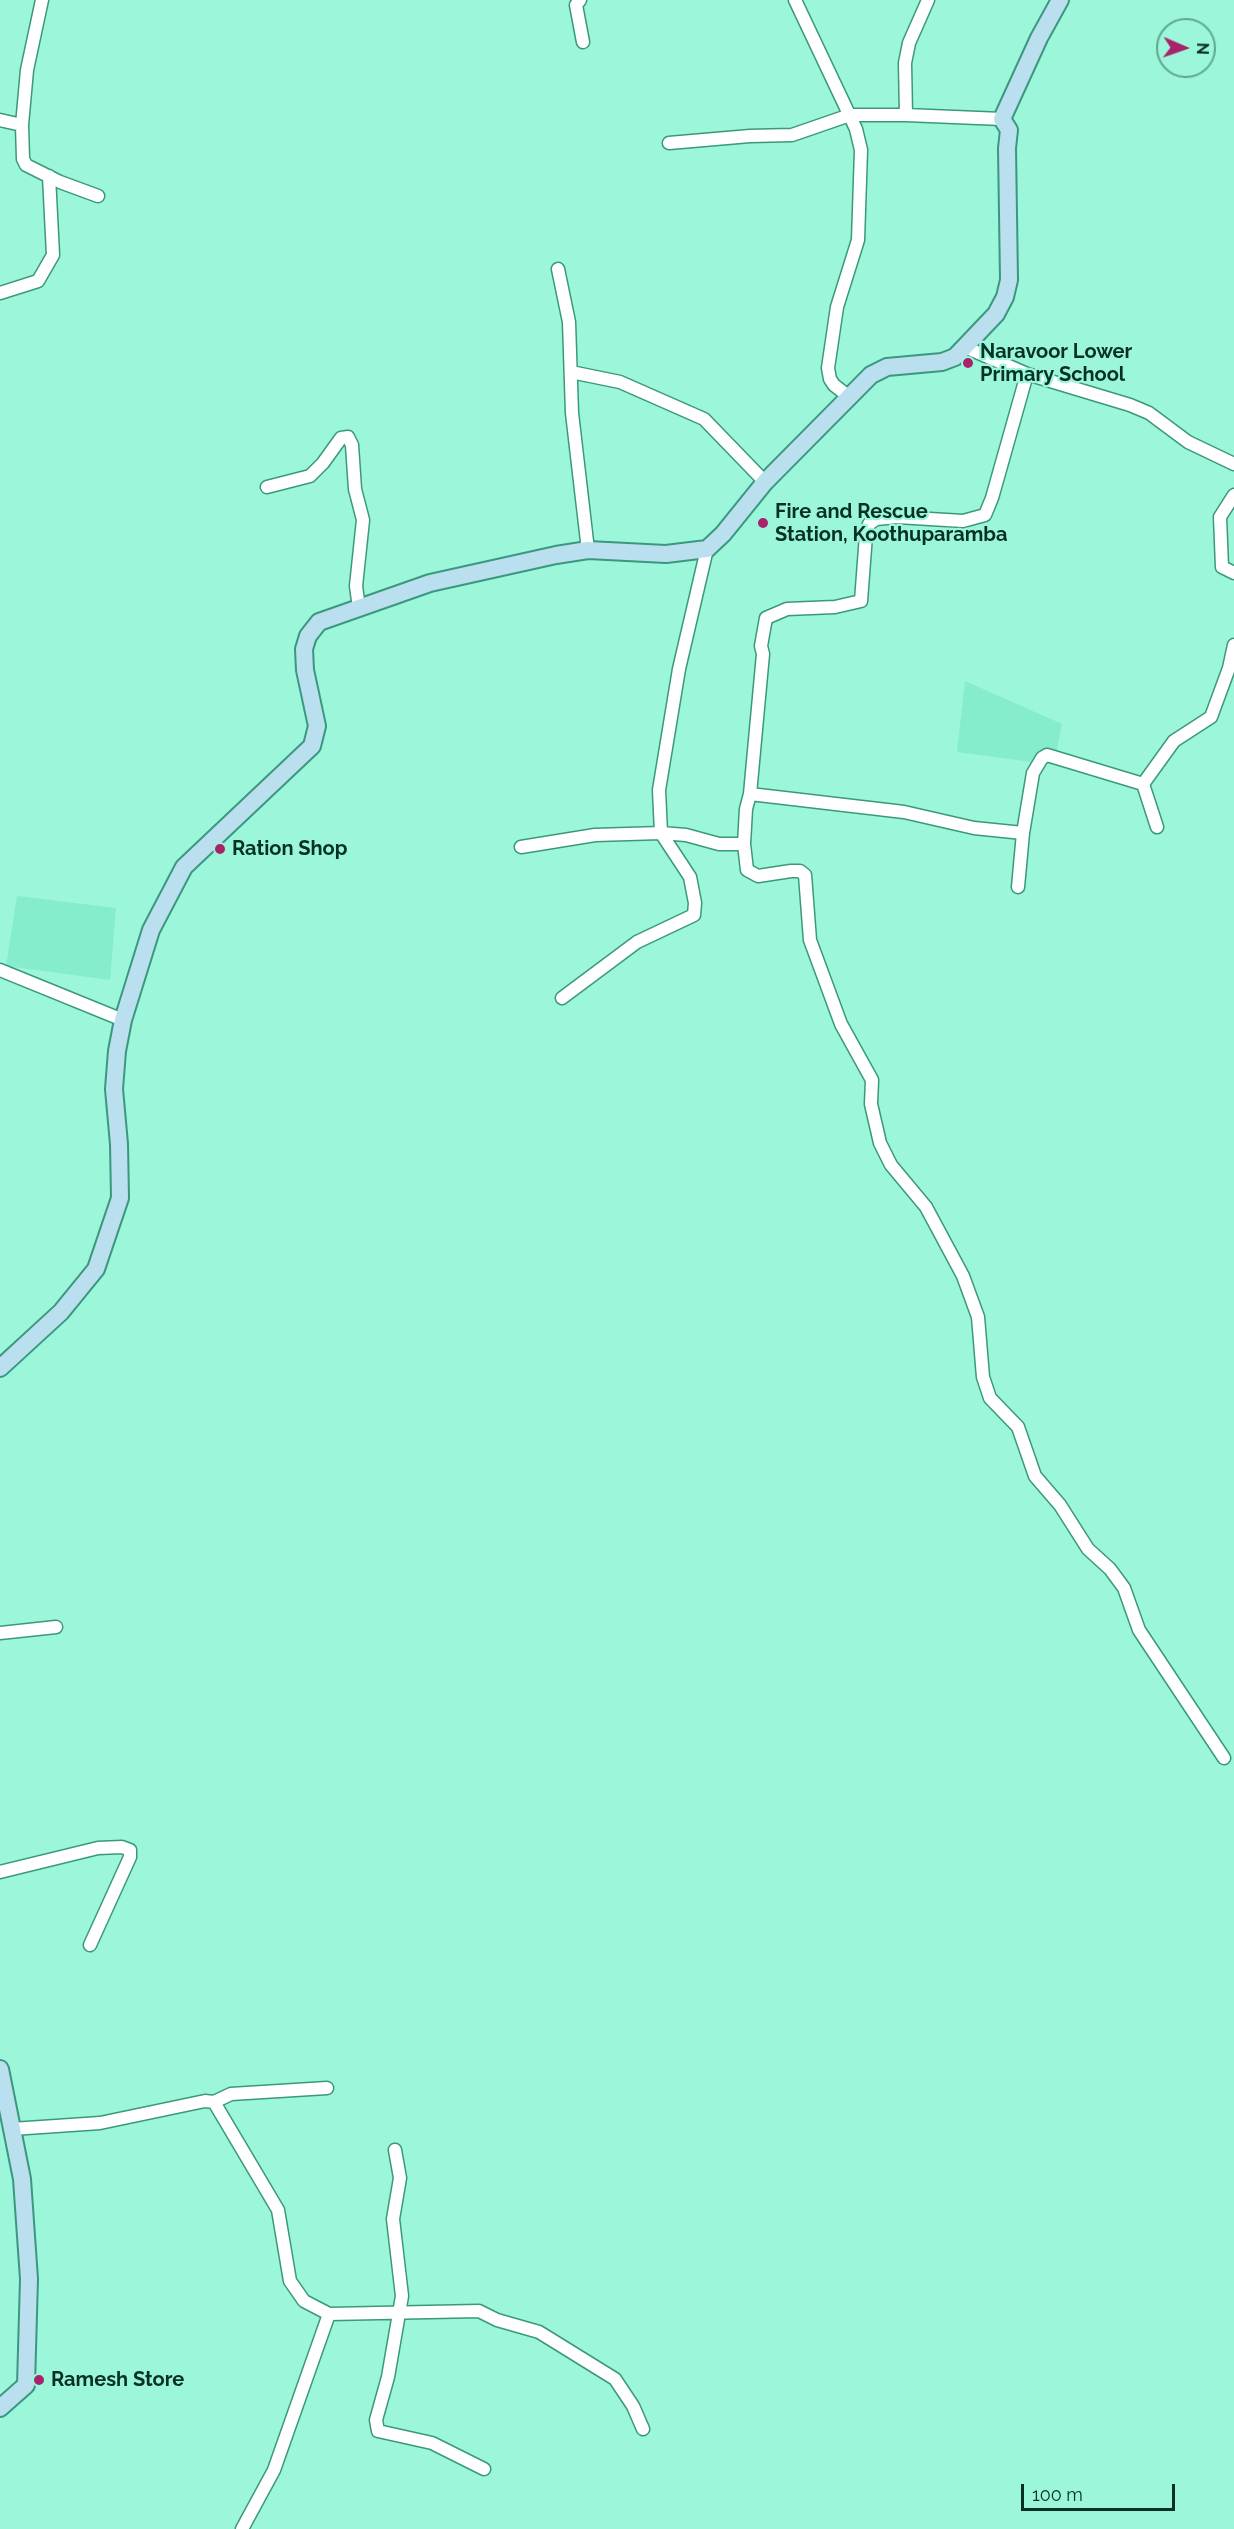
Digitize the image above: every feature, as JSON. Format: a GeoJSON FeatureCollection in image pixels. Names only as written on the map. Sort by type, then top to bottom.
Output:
{"type":"FeatureCollection","features":[{"type":"Feature","properties":{"kind":"main road"},"geometry":{"type":"LineString","coordinates":[[0,1368],[61,1312],[96,1269],[120,1198],[119,1144],[114,1089],[123,1020],[151,930],[184,867],[312,746],[317,726],[305,670],[304,650],[309,636],[319,622],[430,583],[588,550],[666,554],[707,549],[723,534],[765,482],[848,396],[872,375],[887,367],[942,362],[955,357],[996,314],[1005,297],[1009,280],[1007,148],[1010,130],[1002,119],[1039,38],[1060,0]]}},
{"type":"Feature","properties":{"kind":"main road"},"geometry":{"type":"LineString","coordinates":[[0,2069],[22,2179],[28,2279],[26,2385],[0,2408]]}},
{"type":"Feature","properties":{"kind":"street"},"geometry":{"type":"LineString","coordinates":[[42,0],[27,70],[22,125],[26,165],[98,196]]}},
{"type":"Feature","properties":{"kind":"street"},"geometry":{"type":"LineString","coordinates":[[580,0],[576,5],[583,42]]}},
{"type":"Feature","properties":{"kind":"street"},"geometry":{"type":"LineString","coordinates":[[795,0],[850,115],[861,150],[858,240],[837,307],[828,368],[834,385],[848,396]]}},
{"type":"Feature","properties":{"kind":"street"},"geometry":{"type":"LineString","coordinates":[[906,115],[905,63],[909,43],[928,0]]}},
{"type":"Feature","properties":{"kind":"street"},"geometry":{"type":"LineString","coordinates":[[669,143],[792,135],[850,115],[1002,119]]}},
{"type":"Feature","properties":{"kind":"street"},"geometry":{"type":"LineString","coordinates":[[0,120],[22,125]]}},
{"type":"Feature","properties":{"kind":"street"},"geometry":{"type":"LineString","coordinates":[[0,293],[38,281],[53,255],[50,176]]}},
{"type":"Feature","properties":{"kind":"street"},"geometry":{"type":"LineString","coordinates":[[558,269],[568,322],[572,413],[588,550]]}},
{"type":"Feature","properties":{"kind":"street"},"geometry":{"type":"LineString","coordinates":[[965,347],[1027,374],[1149,413],[1188,442],[1234,464]]}},
{"type":"Feature","properties":{"kind":"street"},"geometry":{"type":"LineString","coordinates":[[571,372],[620,382],[704,419],[765,482]]}},
{"type":"Feature","properties":{"kind":"street"},"geometry":{"type":"LineString","coordinates":[[1027,374],[992,498],[985,515],[963,521],[913,518],[876,519],[869,524],[866,535],[861,601],[835,607],[787,609],[766,618],[761,646],[764,654],[750,794],[746,809],[744,844],[747,870],[758,876],[782,871],[800,871],[805,875],[810,940],[841,1024],[872,1080],[872,1104],[880,1143],[891,1165],[926,1207],[963,1276],[978,1317],[983,1377],[990,1398],[1018,1427],[1035,1476],[1060,1505],[1088,1549],[1110,1569],[1124,1588],[1139,1630],[1224,1758]]}},
{"type":"Feature","properties":{"kind":"street"},"geometry":{"type":"LineString","coordinates":[[267,487],[310,476],[323,463],[341,438],[348,437],[352,445],[355,489],[363,520],[356,586],[359,608]]}},
{"type":"Feature","properties":{"kind":"street"},"geometry":{"type":"LineString","coordinates":[[1234,495],[1220,517],[1222,567],[1234,573]]}},
{"type":"Feature","properties":{"kind":"street"},"geometry":{"type":"LineString","coordinates":[[562,998],[638,942],[694,915],[695,903],[690,877],[661,833],[659,790],[680,669],[707,549]]}},
{"type":"Feature","properties":{"kind":"street"},"geometry":{"type":"LineString","coordinates":[[1143,784],[1174,741],[1211,717],[1229,668],[1234,645]]}},
{"type":"Feature","properties":{"kind":"street"},"geometry":{"type":"LineString","coordinates":[[1018,887],[1023,833],[1033,773],[1042,758],[1047,755],[1143,784]]}},
{"type":"Feature","properties":{"kind":"street"},"geometry":{"type":"LineString","coordinates":[[1143,784],[1157,827]]}},
{"type":"Feature","properties":{"kind":"street"},"geometry":{"type":"LineString","coordinates":[[750,794],[904,812],[975,828],[1023,833]]}},
{"type":"Feature","properties":{"kind":"street"},"geometry":{"type":"LineString","coordinates":[[521,847],[595,835],[661,833],[686,835],[719,844],[744,844]]}},
{"type":"Feature","properties":{"kind":"street"},"geometry":{"type":"LineString","coordinates":[[0,970],[123,1020]]}},
{"type":"Feature","properties":{"kind":"street"},"geometry":{"type":"LineString","coordinates":[[0,1633],[56,1627]]}},
{"type":"Feature","properties":{"kind":"street"},"geometry":{"type":"LineString","coordinates":[[0,1872],[98,1848],[122,1847],[130,1850],[130,1857],[90,1945]]}},
{"type":"Feature","properties":{"kind":"street"},"geometry":{"type":"LineString","coordinates":[[12,2129],[100,2123],[205,2101],[214,2102],[231,2094],[327,2088]]}},
{"type":"Feature","properties":{"kind":"street"},"geometry":{"type":"LineString","coordinates":[[214,2102],[278,2210],[290,2281],[304,2301],[329,2314],[479,2311],[497,2320],[538,2332],[615,2379],[633,2406],[643,2429]]}},
{"type":"Feature","properties":{"kind":"street"},"geometry":{"type":"LineString","coordinates":[[395,2150],[400,2178],[393,2219],[402,2296],[401,2311],[376,2420],[378,2432],[432,2443],[484,2469]]}},
{"type":"Feature","properties":{"kind":"street"},"geometry":{"type":"LineString","coordinates":[[243,2529],[274,2470],[329,2314]]}},
{"type":"Feature","properties":{"kind":"shaded area"},"geometry":{"type":"Polygon","coordinates":[[[965,681],[1062,724],[1054,765],[957,752],[965,681]]]}},
{"type":"Feature","properties":{"kind":"shaded area"},"geometry":{"type":"Polygon","coordinates":[[[17,896],[116,908],[110,980],[6,966],[17,896]]]}},
{"type":"Feature","properties":{"kind":"place","name":"Naravoor Lower Primary School"},"geometry":{"type":"Point","coordinates":[968,363]}},
{"type":"Feature","properties":{"kind":"place","name":"Fire and Rescue Station, Koothuparamba"},"geometry":{"type":"Point","coordinates":[763,523]}},
{"type":"Feature","properties":{"kind":"place","name":"Ration Shop"},"geometry":{"type":"Point","coordinates":[220,849]}},
{"type":"Feature","properties":{"kind":"place","name":"Ramesh Store"},"geometry":{"type":"Point","coordinates":[39,2380]}}]}
